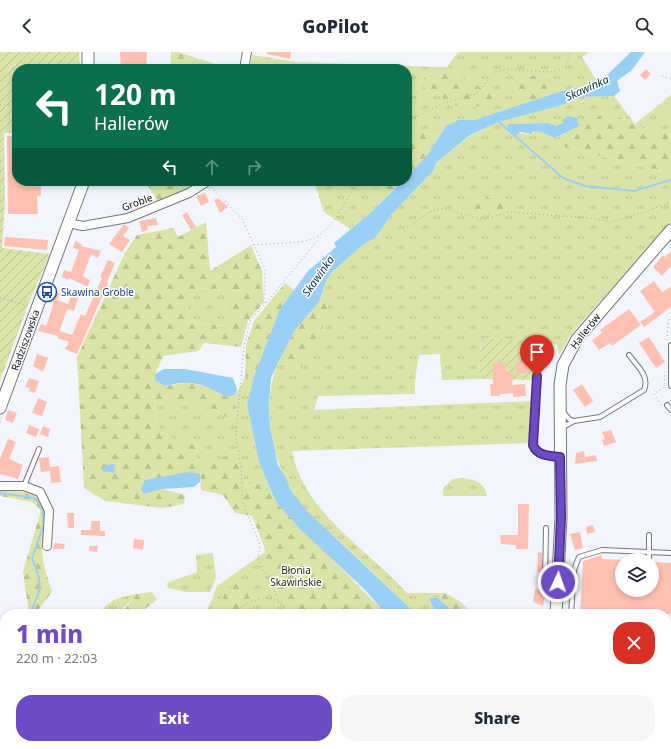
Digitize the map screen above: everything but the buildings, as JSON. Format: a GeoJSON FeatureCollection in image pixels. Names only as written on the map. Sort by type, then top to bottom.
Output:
{"type":"FeatureCollection","features":[{"type":"Feature","properties":{"kind":"street"},"geometry":{"type":"LineString","coordinates":[[88,52],[88,64]]}},
{"type":"Feature","properties":{"kind":"street"},"geometry":{"type":"LineString","coordinates":[[245,64],[247,52]]}},
{"type":"Feature","properties":{"kind":"street","name":"Radziszowska"},"geometry":{"type":"LineString","coordinates":[[0,408],[82,186]]}},
{"type":"Feature","properties":{"kind":"street","name":"Groble"},"geometry":{"type":"LineString","coordinates":[[68,223],[83,226],[128,218],[189,193],[200,186]]}},
{"type":"Feature","properties":{"kind":"street","name":"Hallerów"},"geometry":{"type":"LineString","coordinates":[[556,609],[562,374],[571,347],[671,230]]}},
{"type":"Feature","properties":{"kind":"street"},"geometry":{"type":"LineString","coordinates":[[0,486],[24,486],[40,492],[47,505],[50,520],[47,546]]}},
{"type":"Feature","properties":{"kind":"lane"},"geometry":{"type":"LineString","coordinates":[[669,344],[669,373],[671,386]]}},
{"type":"Feature","properties":{"kind":"lane"},"geometry":{"type":"LineString","coordinates":[[560,433],[564,425],[574,421],[600,417],[644,390],[646,380],[645,375],[629,355]]}},
{"type":"Feature","properties":{"kind":"lane"},"geometry":{"type":"LineString","coordinates":[[537,376],[533,445],[535,450],[540,454],[560,457]]}},
{"type":"Feature","properties":{"kind":"lane"},"geometry":{"type":"LineString","coordinates":[[665,406],[671,410]]}},
{"type":"Feature","properties":{"kind":"lane"},"geometry":{"type":"LineString","coordinates":[[560,409],[566,416],[574,421]]}},
{"type":"Feature","properties":{"kind":"lane"},"geometry":{"type":"LineString","coordinates":[[24,486],[39,449]]}},
{"type":"Feature","properties":{"kind":"lane"},"geometry":{"type":"LineString","coordinates":[[546,528],[545,579],[558,580]]}},
{"type":"Feature","properties":{"kind":"lane"},"geometry":{"type":"LineString","coordinates":[[649,535],[649,552]]}},
{"type":"Feature","properties":{"kind":"lane"},"geometry":{"type":"LineString","coordinates":[[571,609],[574,570],[579,557],[602,550],[671,553]]}},
{"type":"Feature","properties":{"kind":"path"},"geometry":{"type":"LineString","coordinates":[[412,119],[442,104],[476,94],[495,72],[507,69],[550,72],[559,70],[566,66],[571,52]]}},
{"type":"Feature","properties":{"kind":"path"},"geometry":{"type":"LineString","coordinates":[[662,76],[671,79]]}},
{"type":"Feature","properties":{"kind":"path"},"geometry":{"type":"LineString","coordinates":[[0,105],[12,104]]}},
{"type":"Feature","properties":{"kind":"path"},"geometry":{"type":"LineString","coordinates":[[211,186],[242,220],[265,269],[265,304]]}},
{"type":"Feature","properties":{"kind":"path"},"geometry":{"type":"LineString","coordinates":[[286,609],[280,602],[258,559],[260,545],[243,503],[241,469],[236,436],[244,346],[250,322],[336,216],[354,186]]}},
{"type":"Feature","properties":{"kind":"path"},"geometry":{"type":"LineString","coordinates":[[402,234],[407,228],[430,212],[438,209],[446,209],[480,219],[490,218],[507,212],[584,218],[612,222],[640,214],[671,202]]}},
{"type":"Feature","properties":{"kind":"path"},"geometry":{"type":"LineString","coordinates":[[253,245],[311,240],[322,234]]}},
{"type":"Feature","properties":{"kind":"path"},"geometry":{"type":"LineString","coordinates":[[0,298],[26,305]]}},
{"type":"Feature","properties":{"kind":"path"},"geometry":{"type":"LineString","coordinates":[[669,344],[668,321],[671,316]]}},
{"type":"Feature","properties":{"kind":"path"},"geometry":{"type":"LineString","coordinates":[[665,406],[654,394],[664,387],[669,373]]}},
{"type":"Feature","properties":{"kind":"path"},"geometry":{"type":"LineString","coordinates":[[240,609],[261,598],[270,597],[280,602]]}},
{"type":"Feature","properties":{"kind":"green space"},"geometry":{"type":"Polygon","coordinates":[[[0,52],[79,52],[80,64],[12,64],[12,133],[4,133],[5,202],[2,248],[50,254],[28,305],[0,381],[0,52]]]}},
{"type":"Feature","properties":{"kind":"green space"},"geometry":{"type":"Polygon","coordinates":[[[171,52],[178,52],[215,64],[170,64],[171,52]]]}},
{"type":"Feature","properties":{"kind":"green space"},"geometry":{"type":"Polygon","coordinates":[[[458,52],[589,52],[582,57],[597,81],[588,86],[565,90],[546,74],[511,78],[523,104],[474,120],[458,120],[446,126],[439,136],[412,129],[412,66],[439,67],[417,84],[499,100],[447,67],[458,52]]]}},
{"type":"Feature","properties":{"kind":"green space"},"geometry":{"type":"Polygon","coordinates":[[[252,55],[296,62],[353,64],[251,64],[252,55]]]}},
{"type":"Feature","properties":{"kind":"green space"},"geometry":{"type":"Polygon","coordinates":[[[439,67],[447,67],[500,100],[464,110],[417,84],[439,67]]]}},
{"type":"Feature","properties":{"kind":"green space"},"geometry":{"type":"Polygon","coordinates":[[[546,74],[565,90],[523,104],[511,78],[546,74]]]}},
{"type":"Feature","properties":{"kind":"green space"},"geometry":{"type":"Polygon","coordinates":[[[671,95],[671,111],[656,107],[671,95]]]}},
{"type":"Feature","properties":{"kind":"green space"},"geometry":{"type":"Polygon","coordinates":[[[614,96],[635,124],[656,107],[671,111],[671,134],[647,130],[605,111],[562,146],[671,174],[671,222],[573,332],[559,355],[557,345],[542,341],[481,338],[479,379],[442,380],[440,354],[419,355],[415,380],[415,394],[318,396],[314,410],[533,401],[531,443],[292,451],[299,473],[310,494],[323,512],[407,593],[445,593],[438,598],[429,598],[434,609],[411,609],[312,517],[295,498],[278,461],[274,445],[269,411],[273,379],[278,363],[301,367],[328,305],[319,302],[326,281],[332,272],[364,244],[376,237],[392,214],[434,170],[436,163],[471,135],[499,122],[562,105],[582,97],[614,96]],[[548,123],[518,124],[518,133],[532,134],[535,130],[545,132],[555,138],[565,134],[563,123],[556,126],[548,123]]]}},
{"type":"Feature","properties":{"kind":"green space"},"geometry":{"type":"Polygon","coordinates":[[[605,111],[647,130],[671,134],[671,174],[562,146],[605,111]]]}},
{"type":"Feature","properties":{"kind":"green space"},"geometry":{"type":"Polygon","coordinates":[[[412,129],[439,136],[429,153],[412,172],[412,129]]]}},
{"type":"Feature","properties":{"kind":"green space"},"geometry":{"type":"Polygon","coordinates":[[[148,186],[192,186],[158,202],[148,186]]]}},
{"type":"Feature","properties":{"kind":"green space"},"geometry":{"type":"Polygon","coordinates":[[[316,186],[374,186],[390,193],[369,214],[350,229],[324,212],[316,186]]]}},
{"type":"Feature","properties":{"kind":"green space"},"geometry":{"type":"Polygon","coordinates":[[[373,186],[398,186],[390,193],[373,186]]]}},
{"type":"Feature","properties":{"kind":"green space"},"geometry":{"type":"Polygon","coordinates":[[[478,195],[503,202],[504,209],[493,214],[484,215],[465,211],[465,200],[478,195]]]}},
{"type":"Feature","properties":{"kind":"green space"},"geometry":{"type":"Polygon","coordinates":[[[206,222],[210,271],[251,245],[262,271],[264,302],[248,321],[241,347],[204,343],[199,351],[163,356],[155,374],[165,386],[191,383],[204,386],[227,397],[236,394],[234,421],[214,410],[174,399],[154,402],[156,426],[175,441],[197,444],[194,456],[205,465],[232,454],[245,470],[247,487],[267,481],[276,502],[381,609],[290,609],[268,571],[264,546],[252,516],[235,513],[223,495],[201,490],[200,474],[144,494],[163,489],[185,495],[184,504],[163,508],[105,501],[84,488],[77,357],[125,253],[137,235],[173,228],[178,237],[206,222]],[[196,288],[186,323],[227,326],[230,308],[243,291],[196,288]]]}},
{"type":"Feature","properties":{"kind":"green space"},"geometry":{"type":"Polygon","coordinates":[[[285,283],[294,290],[280,309],[254,376],[245,377],[246,345],[254,321],[285,283]]]}},
{"type":"Feature","properties":{"kind":"green space"},"geometry":{"type":"Polygon","coordinates":[[[196,288],[243,291],[231,308],[228,326],[186,323],[196,288]]]}},
{"type":"Feature","properties":{"kind":"green space"},"geometry":{"type":"Polygon","coordinates":[[[319,302],[328,304],[321,335],[301,367],[278,363],[295,330],[319,302]]]}},
{"type":"Feature","properties":{"kind":"green space"},"geometry":{"type":"Polygon","coordinates":[[[481,338],[542,341],[539,380],[479,379],[481,338]]]}},
{"type":"Feature","properties":{"kind":"green space"},"geometry":{"type":"Polygon","coordinates":[[[254,376],[247,405],[259,462],[267,481],[247,487],[245,470],[205,465],[194,456],[197,444],[175,441],[156,426],[154,402],[174,398],[214,410],[234,420],[236,394],[245,377],[254,376]]]}},
{"type":"Feature","properties":{"kind":"green space"},"geometry":{"type":"Polygon","coordinates":[[[464,478],[473,480],[482,485],[487,496],[443,496],[443,488],[453,479],[464,478]]]}},
{"type":"Feature","properties":{"kind":"green space"},"geometry":{"type":"Polygon","coordinates":[[[0,490],[31,493],[39,497],[44,502],[47,509],[42,555],[52,592],[39,609],[27,609],[23,572],[41,510],[32,502],[0,496],[0,490]]]}},
{"type":"Feature","properties":{"kind":"green space","name":"Błonia Skawińskie"},"geometry":{"type":"Polygon","coordinates":[[[299,528],[381,609],[208,609],[217,586],[299,528]]]}},
{"type":"Feature","properties":{"kind":"green space"},"geometry":{"type":"Polygon","coordinates":[[[213,553],[216,577],[210,592],[186,592],[168,588],[167,583],[197,572],[196,555],[213,553]]]}},
{"type":"Feature","properties":{"kind":"green space"},"geometry":{"type":"Polygon","coordinates":[[[243,583],[252,595],[250,602],[255,609],[223,609],[224,594],[236,584],[243,583]]]}},
{"type":"Feature","properties":{"kind":"green space"},"geometry":{"type":"Polygon","coordinates":[[[152,592],[157,600],[145,609],[125,609],[136,594],[152,592]]]}},
{"type":"Feature","properties":{"kind":"green space"},"geometry":{"type":"Polygon","coordinates":[[[445,593],[461,602],[467,609],[450,609],[438,598],[445,593]]]}},
{"type":"Feature","properties":{"kind":"green space"},"geometry":{"type":"Polygon","coordinates":[[[136,594],[122,609],[102,609],[115,599],[136,594]]]}},
{"type":"Feature","properties":{"kind":"water","name":"Skawinka"},"geometry":{"type":"Polygon","coordinates":[[[631,52],[645,52],[632,70],[617,81],[620,91],[614,96],[582,97],[562,105],[499,122],[470,135],[436,163],[434,170],[392,214],[376,237],[364,244],[332,272],[326,281],[319,302],[295,330],[271,378],[269,403],[270,427],[278,465],[286,478],[291,491],[308,512],[411,609],[382,609],[366,591],[299,528],[276,502],[259,462],[247,405],[254,376],[280,309],[308,271],[336,247],[334,243],[369,214],[398,186],[412,186],[412,172],[429,153],[446,126],[458,120],[474,120],[565,90],[588,86],[603,79],[631,52]]]}},
{"type":"Feature","properties":{"kind":"water"},"geometry":{"type":"Polygon","coordinates":[[[568,116],[577,118],[579,126],[555,138],[538,131],[532,132],[532,134],[520,132],[516,135],[509,130],[507,126],[509,124],[548,123],[556,126],[563,123],[563,120],[568,116]]]}},
{"type":"Feature","properties":{"kind":"water"},"geometry":{"type":"Polygon","coordinates":[[[164,369],[185,369],[233,378],[237,389],[236,394],[227,397],[204,386],[191,383],[165,386],[155,380],[155,374],[164,369]]]}},
{"type":"Feature","properties":{"kind":"water"},"geometry":{"type":"Polygon","coordinates":[[[115,465],[114,473],[102,471],[104,466],[115,465]]]}},
{"type":"Feature","properties":{"kind":"water"},"geometry":{"type":"Polygon","coordinates":[[[189,472],[200,474],[200,482],[194,487],[163,489],[144,494],[141,489],[145,480],[189,472]]]}},
{"type":"Feature","properties":{"kind":"water"},"geometry":{"type":"Polygon","coordinates":[[[429,598],[438,598],[450,609],[434,609],[429,598]]]}},
{"type":"Feature","properties":{"kind":"waterway"},"geometry":{"type":"LineString","coordinates":[[499,120],[499,122],[563,178],[585,186],[634,191],[671,180]]}},
{"type":"Feature","properties":{"kind":"waterway"},"geometry":{"type":"LineString","coordinates":[[0,493],[34,498],[42,506],[44,524],[32,558],[38,574],[40,586],[32,609]]}},
{"type":"Feature","properties":{"kind":"place","name":"Skawina Groble"},"geometry":{"type":"Point","coordinates":[47,292]}},
{"type":"Feature","properties":{"kind":"route"},"geometry":{"type":"LineString","coordinates":[[537,376],[533,445],[535,450],[540,454],[560,457],[561,517],[558,582]]}}]}
